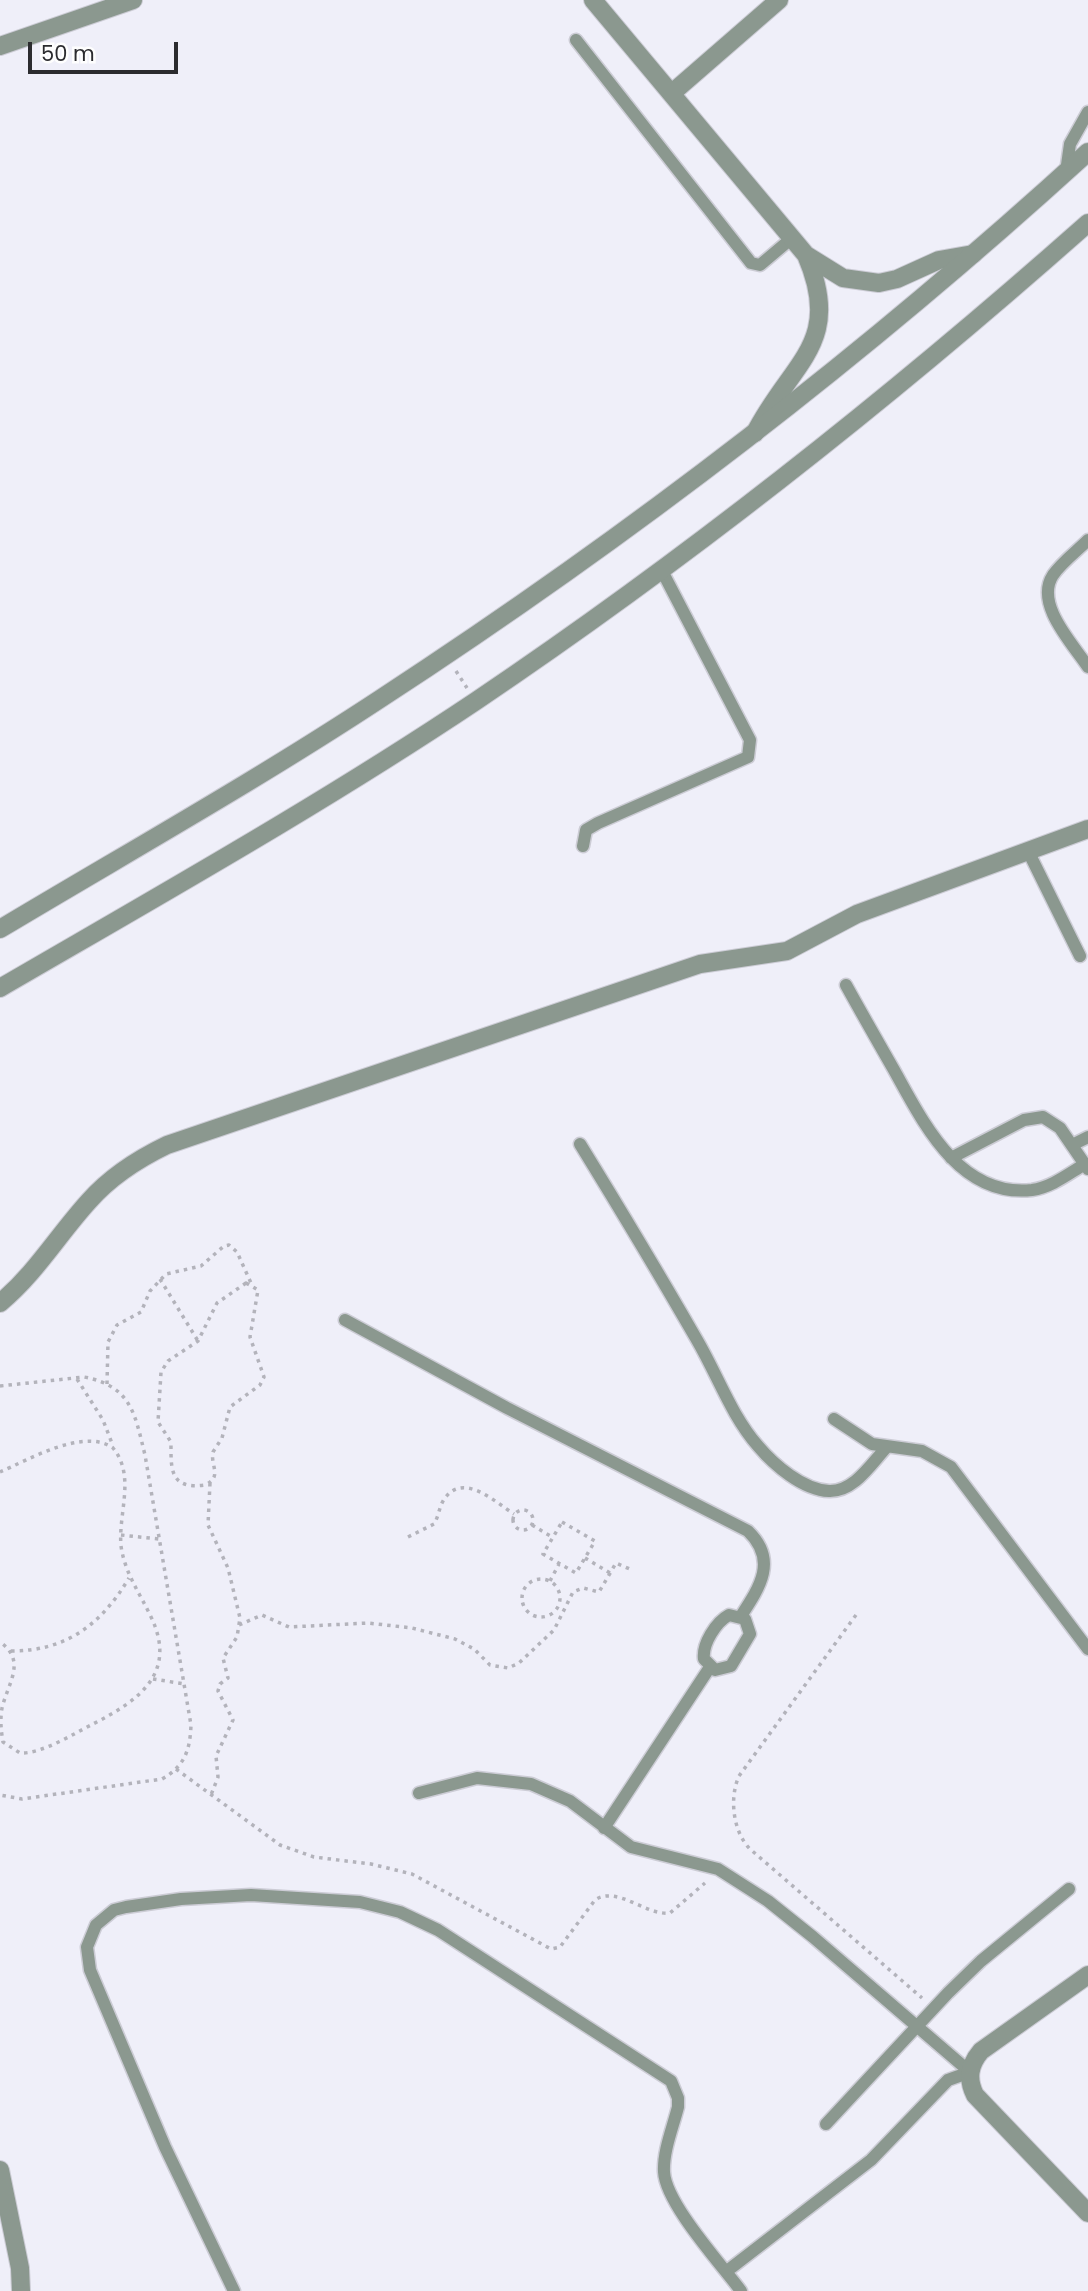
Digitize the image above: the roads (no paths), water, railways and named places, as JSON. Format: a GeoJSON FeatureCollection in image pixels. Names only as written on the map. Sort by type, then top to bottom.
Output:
{"type":"FeatureCollection","features":[{"type":"Feature","properties":{"kind":"street"},"geometry":{"type":"LineString","coordinates":[[0,47],[133,0]]}},
{"type":"Feature","properties":{"kind":"street"},"geometry":{"type":"LineString","coordinates":[[593,0],[806,255],[844,278],[880,283],[897,279],[939,260],[973,254]]}},
{"type":"Feature","properties":{"kind":"street"},"geometry":{"type":"LineString","coordinates":[[672,93],[779,0]]}},
{"type":"Feature","properties":{"kind":"street"},"geometry":{"type":"LineString","coordinates":[[0,929],[308,745],[446,656],[755,433],[973,254],[1088,152]]}},
{"type":"Feature","properties":{"kind":"street"},"geometry":{"type":"LineString","coordinates":[[0,988],[314,804],[477,701],[661,569],[864,415],[1088,223]]}},
{"type":"Feature","properties":{"kind":"street"},"geometry":{"type":"LineString","coordinates":[[755,433],[776,395],[808,354],[819,326],[820,295],[806,255]]}},
{"type":"Feature","properties":{"kind":"street"},"geometry":{"type":"LineString","coordinates":[[0,1303],[34,1271],[106,1183],[125,1168],[167,1144],[700,964],[787,951],[846,919],[1088,829]]}},
{"type":"Feature","properties":{"kind":"street"},"geometry":{"type":"LineString","coordinates":[[1088,1975],[981,2051],[970,2072],[975,2095],[1088,2213]]}},
{"type":"Feature","properties":{"kind":"street"},"geometry":{"type":"LineString","coordinates":[[0,2171],[20,2268],[21,2291]]}},
{"type":"Feature","properties":{"kind":"lane"},"geometry":{"type":"LineString","coordinates":[[576,40],[751,263],[760,265],[792,238]]}},
{"type":"Feature","properties":{"kind":"lane"},"geometry":{"type":"LineString","coordinates":[[1066,172],[1070,144],[1088,112]]}},
{"type":"Feature","properties":{"kind":"lane"},"geometry":{"type":"LineString","coordinates":[[1088,540],[1052,576],[1047,592],[1050,608],[1088,667]]}},
{"type":"Feature","properties":{"kind":"lane"},"geometry":{"type":"LineString","coordinates":[[583,846],[586,830],[598,823],[748,757],[750,740],[661,569]]}},
{"type":"Feature","properties":{"kind":"lane"},"geometry":{"type":"LineString","coordinates":[[1028,851],[1080,956]]}},
{"type":"Feature","properties":{"kind":"lane"},"geometry":{"type":"LineString","coordinates":[[846,985],[927,1130],[951,1158],[981,1179],[1014,1190],[1049,1186],[1086,1166],[1052,1121],[1033,1117],[951,1158]]}},
{"type":"Feature","properties":{"kind":"lane"},"geometry":{"type":"LineString","coordinates":[[1072,1145],[1088,1137]]}},
{"type":"Feature","properties":{"kind":"lane"},"geometry":{"type":"LineString","coordinates":[[580,1144],[699,1344],[737,1417],[771,1460],[801,1481],[818,1489],[834,1491],[850,1485],[886,1448]]}},
{"type":"Feature","properties":{"kind":"lane"},"geometry":{"type":"LineString","coordinates":[[345,1320],[507,1408],[748,1531],[764,1555],[765,1574],[741,1616]]}},
{"type":"Feature","properties":{"kind":"lane"},"geometry":{"type":"LineString","coordinates":[[834,1419],[872,1444],[922,1451],[951,1467],[1088,1649]]}},
{"type":"Feature","properties":{"kind":"lane"},"geometry":{"type":"LineString","coordinates":[[741,1616],[751,1629],[749,1640],[731,1666],[721,1670],[710,1667],[704,1659],[704,1648],[724,1618],[741,1616]]}},
{"type":"Feature","properties":{"kind":"lane"},"geometry":{"type":"LineString","coordinates":[[604,1828],[710,1667]]}},
{"type":"Feature","properties":{"kind":"lane"},"geometry":{"type":"LineString","coordinates":[[419,1793],[477,1778],[513,1780],[551,1791],[570,1801],[631,1847],[718,1869],[768,1901],[970,2072],[948,2080],[871,2160],[727,2272]]}},
{"type":"Feature","properties":{"kind":"lane"},"geometry":{"type":"LineString","coordinates":[[827,2124],[915,2025],[981,1961],[1069,1889]]}},
{"type":"Feature","properties":{"kind":"lane"},"geometry":{"type":"LineString","coordinates":[[234,2291],[165,2147],[90,1970],[87,1959],[90,1935],[96,1925],[114,1910],[215,1896],[287,1896],[380,1906],[438,1930],[671,2081],[678,2098],[678,2107],[664,2162],[666,2183],[675,2202],[741,2291]]}}]}
